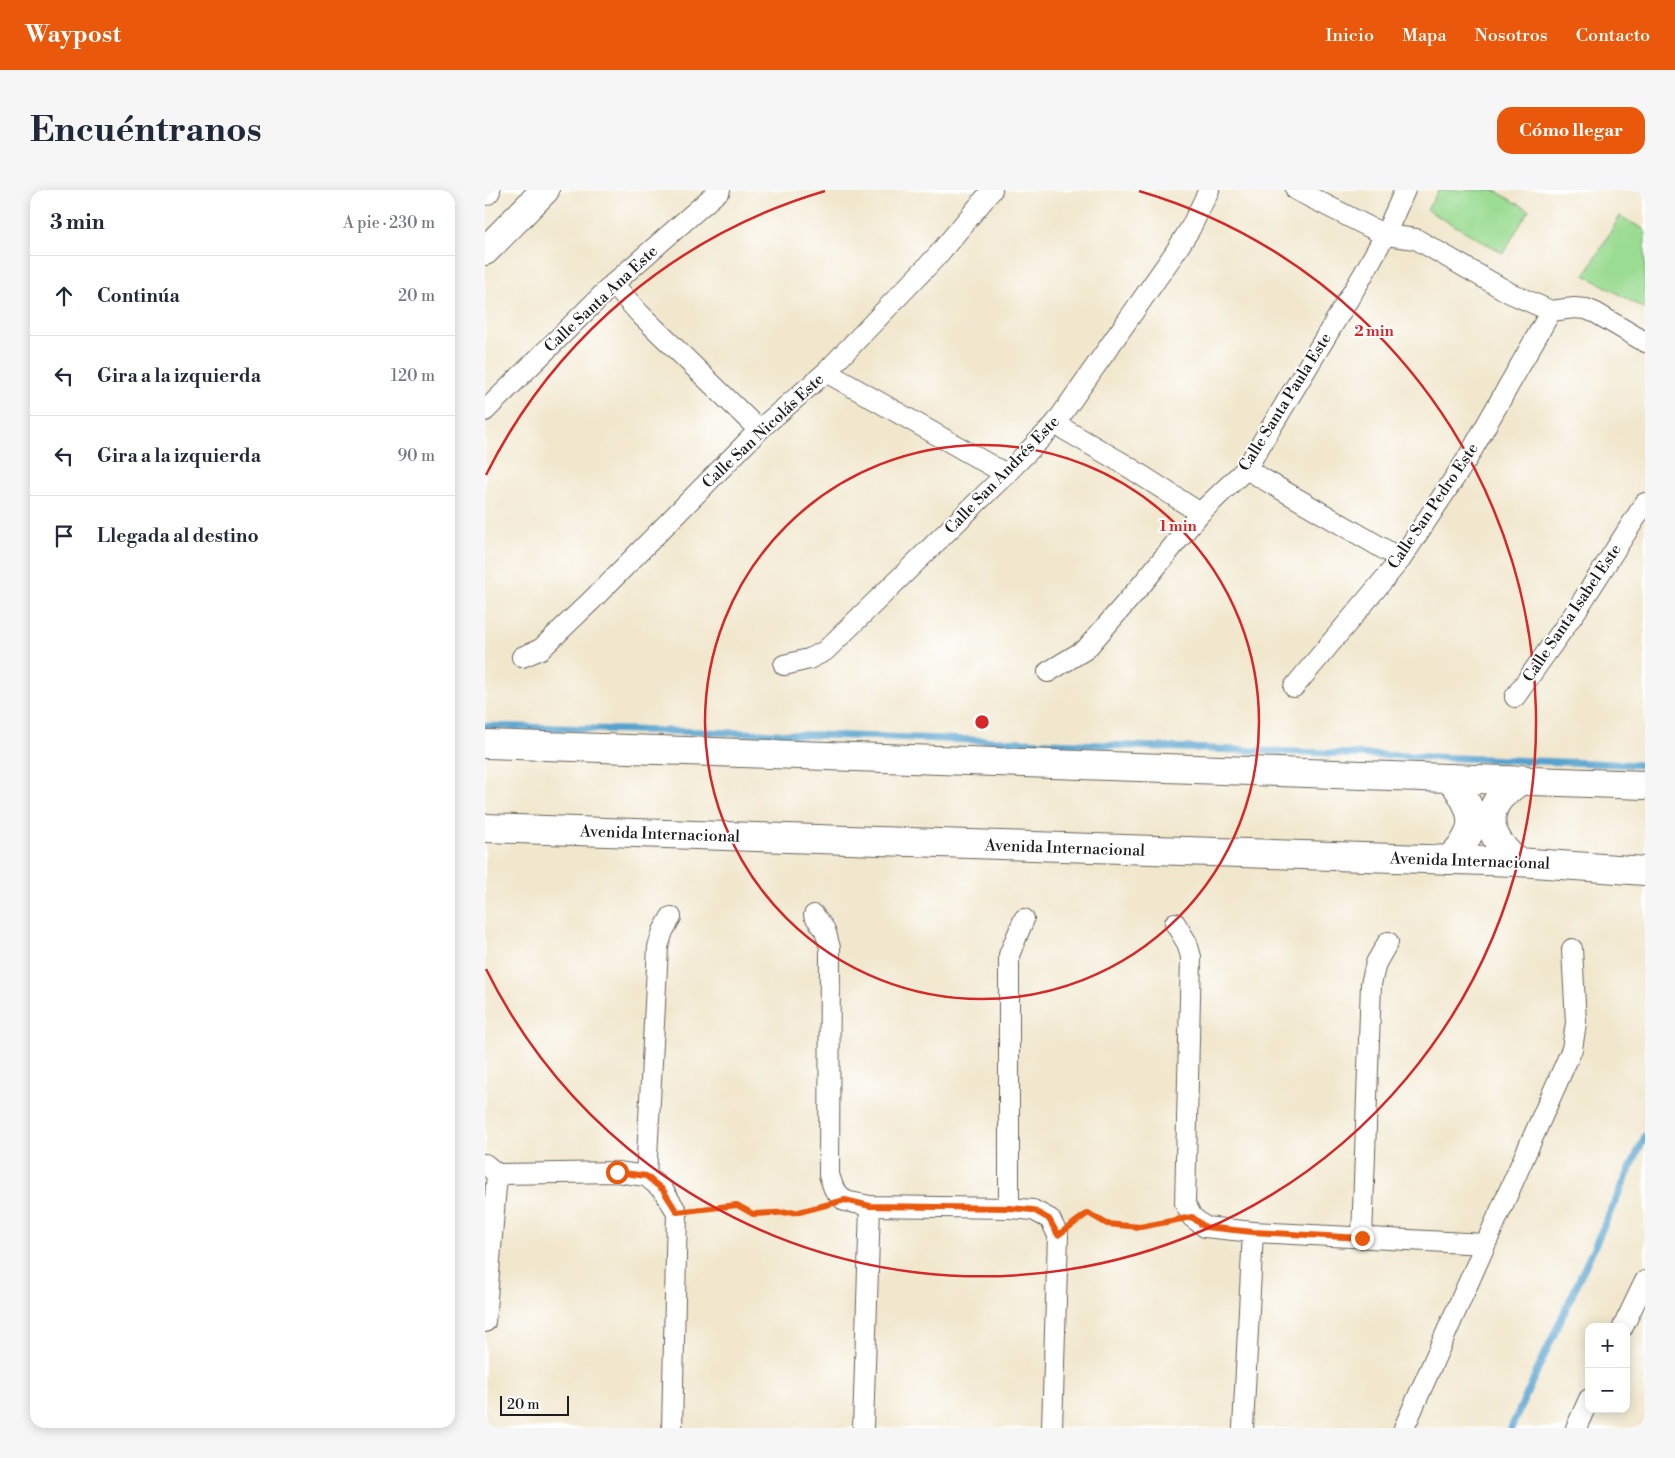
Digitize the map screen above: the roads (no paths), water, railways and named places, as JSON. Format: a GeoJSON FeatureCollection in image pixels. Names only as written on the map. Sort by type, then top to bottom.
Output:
{"type":"FeatureCollection","features":[{"type":"Feature","properties":{"kind":"main road"},"geometry":{"type":"LineString","coordinates":[[485,251],[545,190]]}},
{"type":"Feature","properties":{"kind":"main road"},"geometry":{"type":"LineString","coordinates":[[485,744],[1523,779],[1645,785]]}},
{"type":"Feature","properties":{"kind":"main road"},"geometry":{"type":"LineString","coordinates":[[1448,860],[1465,843],[1470,833],[1472,821],[1466,802],[1451,778]]}},
{"type":"Feature","properties":{"kind":"main road"},"geometry":{"type":"LineString","coordinates":[[1517,862],[1497,842],[1491,822],[1498,800],[1523,779]]}},
{"type":"Feature","properties":{"kind":"main road","name":"Avenida Internacional"},"geometry":{"type":"LineString","coordinates":[[485,828],[1517,862],[1645,871]]}},
{"type":"Feature","properties":{"kind":"street","name":"Calle Santa Ana Este"},"geometry":{"type":"LineString","coordinates":[[485,411],[613,284],[720,190]]}},
{"type":"Feature","properties":{"kind":"street","name":"Calle San Nicolás Este"},"geometry":{"type":"LineString","coordinates":[[522,656],[541,649],[600,592],[759,430],[826,372],[937,256],[992,190]]}},
{"type":"Feature","properties":{"kind":"street","name":"Calle San Andrés Este"},"geometry":{"type":"LineString","coordinates":[[784,665],[809,659],[825,651],[1007,474],[1055,424],[1174,254],[1194,222],[1209,190]]}},
{"type":"Feature","properties":{"kind":"street"},"geometry":{"type":"LineString","coordinates":[[1296,190],[1385,235],[1416,238],[1510,293],[1551,311],[1574,308],[1586,309],[1645,342]]}},
{"type":"Feature","properties":{"kind":"street","name":"Calle Santa Paula Este"},"geometry":{"type":"LineString","coordinates":[[1047,672],[1086,649],[1201,513],[1247,469],[1363,275],[1385,235],[1405,190]]}},
{"type":"Feature","properties":{"kind":"street"},"geometry":{"type":"LineString","coordinates":[[613,284],[640,314],[759,430]]}},
{"type":"Feature","properties":{"kind":"street","name":"Calle San Pedro Este"},"geometry":{"type":"LineString","coordinates":[[1294,687],[1401,559],[1467,459],[1551,311]]}},
{"type":"Feature","properties":{"kind":"street"},"geometry":{"type":"LineString","coordinates":[[826,372],[1007,474]]}},
{"type":"Feature","properties":{"kind":"street"},"geometry":{"type":"LineString","coordinates":[[1055,424],[1124,464],[1201,513]]}},
{"type":"Feature","properties":{"kind":"street"},"geometry":{"type":"LineString","coordinates":[[1247,469],[1401,559]]}},
{"type":"Feature","properties":{"kind":"street","name":"Calle Santa Isabel Este"},"geometry":{"type":"LineString","coordinates":[[1515,697],[1575,612],[1645,503]]}},
{"type":"Feature","properties":{"kind":"street"},"geometry":{"type":"LineString","coordinates":[[814,915],[825,930],[830,948],[829,1175],[834,1190],[845,1200],[870,1206],[1009,1208],[1033,1210],[1049,1219],[1058,1235],[1052,1428]]}},
{"type":"Feature","properties":{"kind":"street"},"geometry":{"type":"LineString","coordinates":[[646,1176],[658,947],[663,931],[671,917]]}},
{"type":"Feature","properties":{"kind":"street"},"geometry":{"type":"LineString","coordinates":[[1009,1208],[1009,955],[1024,919]]}},
{"type":"Feature","properties":{"kind":"street"},"geometry":{"type":"LineString","coordinates":[[1175,924],[1187,943],[1191,957],[1185,1202],[1192,1217],[1205,1227],[1253,1232],[1485,1244]]}},
{"type":"Feature","properties":{"kind":"street"},"geometry":{"type":"LineString","coordinates":[[1362,1238],[1371,984],[1376,963],[1388,942]]}},
{"type":"Feature","properties":{"kind":"street"},"geometry":{"type":"LineString","coordinates":[[1404,1428],[1572,1049],[1576,1023],[1572,949]]}},
{"type":"Feature","properties":{"kind":"street"},"geometry":{"type":"LineString","coordinates":[[485,1322],[491,1169],[617,1172],[646,1176],[663,1190],[677,1212],[672,1428]]}},
{"type":"Feature","properties":{"kind":"street"},"geometry":{"type":"LineString","coordinates":[[863,1428],[870,1206]]}},
{"type":"Feature","properties":{"kind":"street"},"geometry":{"type":"LineString","coordinates":[[1243,1428],[1253,1232]]}},
{"type":"Feature","properties":{"kind":"street"},"geometry":{"type":"LineString","coordinates":[[1625,1323],[1645,1281]]}},
{"type":"Feature","properties":{"kind":"street"},"geometry":{"type":"LineString","coordinates":[[1576,1428],[1585,1408]]}},
{"type":"Feature","properties":{"kind":"waterway"},"geometry":{"type":"LineString","coordinates":[[485,726],[889,737],[1645,765]]}},
{"type":"Feature","properties":{"kind":"waterway"},"geometry":{"type":"LineString","coordinates":[[1511,1428],[1645,1136]]}}]}
